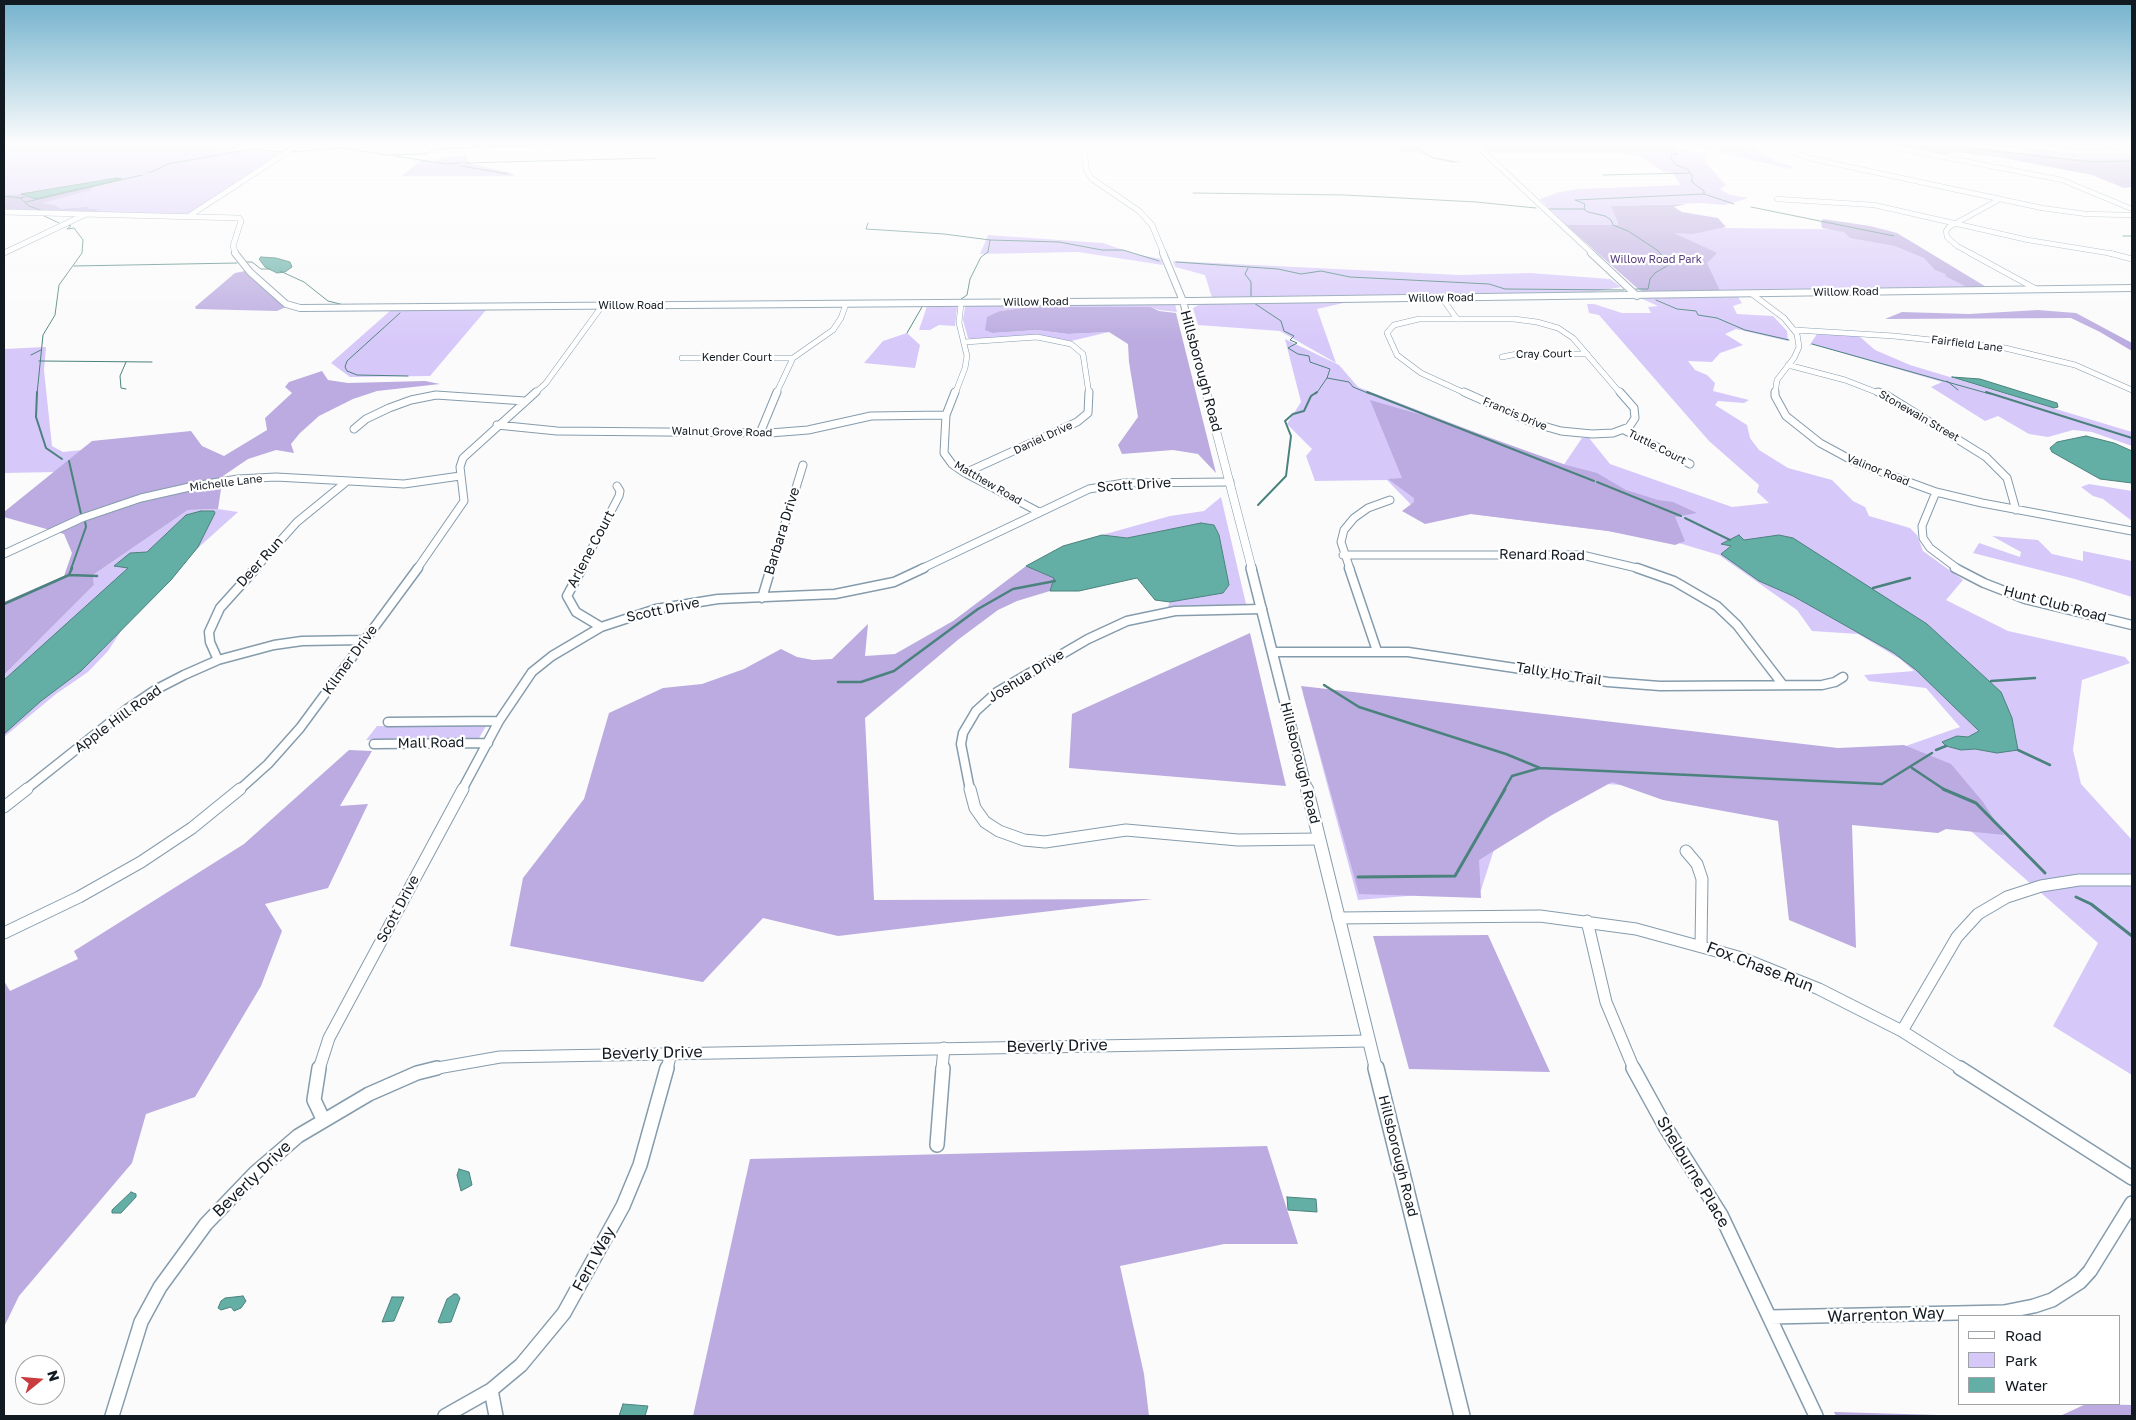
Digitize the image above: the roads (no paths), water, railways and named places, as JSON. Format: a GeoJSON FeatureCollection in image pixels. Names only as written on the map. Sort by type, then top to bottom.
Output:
{"type":"FeatureCollection","features":[{"type":"Feature","properties":{"kind":"street"},"geometry":{"type":"LineString","coordinates":[[189,216],[199,209]]}},
{"type":"Feature","properties":{"kind":"street","name":"Hillsborough Road"},"geometry":{"type":"LineString","coordinates":[[1136,209],[1152,225],[1183,301],[1274,652],[1368,1041],[1462,1416]]}},
{"type":"Feature","properties":{"kind":"street"},"geometry":{"type":"LineString","coordinates":[[1545,209],[1637,296]]}},
{"type":"Feature","properties":{"kind":"street"},"geometry":{"type":"LineString","coordinates":[[1893,209],[2038,242],[2101,251],[2132,260]]}},
{"type":"Feature","properties":{"kind":"street"},"geometry":{"type":"LineString","coordinates":[[1981,209],[1955,223],[1946,231],[1947,237],[2036,289]]}},
{"type":"Feature","properties":{"kind":"street"},"geometry":{"type":"LineString","coordinates":[[2054,209],[2069,212],[2132,215]]}},
{"type":"Feature","properties":{"kind":"street","name":"Willow Road"},"geometry":{"type":"LineString","coordinates":[[4,212],[189,216],[241,220],[233,246],[234,252],[250,272],[291,307],[1183,301],[2132,288]]}},
{"type":"Feature","properties":{"kind":"street"},"geometry":{"type":"LineString","coordinates":[[4,253],[86,214]]}},
{"type":"Feature","properties":{"kind":"street"},"geometry":{"type":"LineString","coordinates":[[1752,294],[1784,318],[1795,330]]}},
{"type":"Feature","properties":{"kind":"street"},"geometry":{"type":"LineString","coordinates":[[1442,298],[1457,319]]}},
{"type":"Feature","properties":{"kind":"street","name":"Matthew Road"},"geometry":{"type":"LineString","coordinates":[[961,303],[959,323],[967,356],[965,368],[946,415],[943,440],[944,453],[952,464],[965,473],[1039,512]]}},
{"type":"Feature","properties":{"kind":"street"},"geometry":{"type":"LineString","coordinates":[[760,433],[781,381],[793,358],[829,334],[841,318],[846,304]]}},
{"type":"Feature","properties":{"kind":"street","name":"Kilmer Drive"},"geometry":{"type":"LineString","coordinates":[[4,933],[132,867],[192,828],[228,800],[287,743],[457,514],[464,501],[460,476],[463,458],[497,425],[541,387],[562,363],[602,306]]}},
{"type":"Feature","properties":{"kind":"street","name":"Francis Drive"},"geometry":{"type":"LineString","coordinates":[[1514,319],[1544,324],[1569,334],[1587,354],[1634,408],[1636,418],[1624,430],[1606,434],[1584,434],[1561,431],[1533,423],[1412,368],[1397,355],[1387,336],[1391,327],[1406,321],[1514,319]]}},
{"type":"Feature","properties":{"kind":"street","name":"Valinor Road"},"geometry":{"type":"LineString","coordinates":[[1795,330],[1799,346],[1788,366],[1777,380],[1774,390],[1777,402],[1786,416],[1798,428],[1820,443],[1857,463],[1936,492],[2016,510],[2132,531]]}},
{"type":"Feature","properties":{"kind":"street","name":"Fairfield Lane"},"geometry":{"type":"LineString","coordinates":[[1795,330],[1901,336],[2012,349],[2075,365],[2132,390]]}},
{"type":"Feature","properties":{"kind":"street","name":"Daniel Drive"},"geometry":{"type":"LineString","coordinates":[[965,342],[1037,337],[1071,344],[1082,354],[1090,402],[1088,413],[1077,422],[965,473]]}},
{"type":"Feature","properties":{"kind":"street","name":"Cray Court"},"geometry":{"type":"LineString","coordinates":[[1502,357],[1517,354],[1587,354]]}},
{"type":"Feature","properties":{"kind":"street","name":"Kender Court"},"geometry":{"type":"LineString","coordinates":[[682,358],[793,358]]}},
{"type":"Feature","properties":{"kind":"street","name":"Stonewain Street"},"geometry":{"type":"LineString","coordinates":[[1788,366],[1845,380],[1888,396],[1986,457],[2007,478],[2016,510]]}},
{"type":"Feature","properties":{"kind":"street"},"geometry":{"type":"LineString","coordinates":[[354,429],[366,419],[389,408],[436,395],[525,401]]}},
{"type":"Feature","properties":{"kind":"street","name":"Walnut Grove Road"},"geometry":{"type":"LineString","coordinates":[[497,425],[558,431],[760,433],[808,430],[871,416],[946,415]]}},
{"type":"Feature","properties":{"kind":"street","name":"Tuttle Court"},"geometry":{"type":"LineString","coordinates":[[1624,430],[1690,464]]}},
{"type":"Feature","properties":{"kind":"street","name":"Barbara Drive"},"geometry":{"type":"LineString","coordinates":[[762,598],[803,465]]}},
{"type":"Feature","properties":{"kind":"street","name":"Michelle Lane"},"geometry":{"type":"LineString","coordinates":[[4,554],[82,518],[126,502],[175,490],[261,478],[404,484],[460,476]]}},
{"type":"Feature","properties":{"kind":"street","name":"Deer Run"},"geometry":{"type":"LineString","coordinates":[[218,660],[210,642],[210,632],[220,608],[297,522],[346,482]]}},
{"type":"Feature","properties":{"kind":"street","name":"Scott Drive"},"geometry":{"type":"LineString","coordinates":[[323,1119],[317,1109],[315,1093],[321,1057],[329,1038],[500,721],[532,672],[552,656],[601,627],[640,613],[680,604],[835,594],[894,582],[1081,491],[1105,485],[1230,482]]}},
{"type":"Feature","properties":{"kind":"street","name":"Arlene Court"},"geometry":{"type":"LineString","coordinates":[[601,627],[576,612],[567,596],[619,496],[620,490],[617,486]]}},
{"type":"Feature","properties":{"kind":"street","name":"Hunt Club Road"},"geometry":{"type":"LineString","coordinates":[[1936,492],[1922,526],[1924,538],[1930,548],[1952,566],[1984,583],[2025,599],[2132,625]]}},
{"type":"Feature","properties":{"kind":"street"},"geometry":{"type":"LineString","coordinates":[[1377,651],[1343,555],[1341,542],[1348,524],[1368,508],[1390,500]]}},
{"type":"Feature","properties":{"kind":"street","name":"Renard Road"},"geometry":{"type":"LineString","coordinates":[[1343,555],[1552,554],[1582,555],[1627,564],[1674,581],[1716,606],[1737,625],[1783,685]]}},
{"type":"Feature","properties":{"kind":"street","name":"Joshua Drive"},"geometry":{"type":"LineString","coordinates":[[1262,609],[1183,611],[1149,615],[1128,621],[1088,639],[997,692],[976,711],[963,733],[961,744],[966,774],[975,808],[985,822],[999,832],[1024,840],[1045,842],[1126,830],[1238,840],[1319,839]]}},
{"type":"Feature","properties":{"kind":"street","name":"Apple Hill Road"},"geometry":{"type":"LineString","coordinates":[[4,807],[141,699],[168,683],[218,660],[260,648],[295,642],[364,640]]}},
{"type":"Feature","properties":{"kind":"street","name":"Tally Ho Trail"},"geometry":{"type":"LineString","coordinates":[[1274,652],[1377,651],[1438,655],[1640,685],[1822,685],[1835,682],[1843,677]]}},
{"type":"Feature","properties":{"kind":"street","name":"Mall Road"},"geometry":{"type":"LineString","coordinates":[[388,722],[500,721]]}},
{"type":"Feature","properties":{"kind":"street","name":"Mall Road"},"geometry":{"type":"LineString","coordinates":[[374,744],[488,743]]}},
{"type":"Feature","properties":{"kind":"street"},"geometry":{"type":"LineString","coordinates":[[1686,851],[1697,864],[1702,879],[1700,945]]}},
{"type":"Feature","properties":{"kind":"street"},"geometry":{"type":"LineString","coordinates":[[1902,1030],[1957,937],[1978,914],[2007,897],[2041,886],[2079,880],[2132,880]]}},
{"type":"Feature","properties":{"kind":"street","name":"Fox Chase Run"},"geometry":{"type":"LineString","coordinates":[[1338,918],[1507,916],[1586,921],[1636,929],[1742,958],[1819,989],[1902,1030],[2132,1178]]}},
{"type":"Feature","properties":{"kind":"street","name":"Shelburne Place"},"geometry":{"type":"LineString","coordinates":[[1586,921],[1606,1002],[1627,1057],[1657,1113],[1720,1215],[1816,1416]]}},
{"type":"Feature","properties":{"kind":"street","name":"Beverly Drive"},"geometry":{"type":"LineString","coordinates":[[112,1416],[127,1362],[141,1322],[178,1261],[206,1224],[277,1152],[323,1119],[391,1083],[448,1065],[500,1057],[1368,1041]]}},
{"type":"Feature","properties":{"kind":"street"},"geometry":{"type":"LineString","coordinates":[[937,1145],[944,1048]]}},
{"type":"Feature","properties":{"kind":"street","name":"Fern Way"},"geometry":{"type":"LineString","coordinates":[[446,1416],[492,1390],[521,1365],[564,1313],[623,1206],[640,1165],[671,1053]]}},
{"type":"Feature","properties":{"kind":"street","name":"Warrenton Way"},"geometry":{"type":"LineString","coordinates":[[1770,1317],[2004,1312],[2034,1306],[2052,1300],[2080,1282],[2090,1271],[2132,1203]]}},
{"type":"Feature","properties":{"kind":"street"},"geometry":{"type":"LineString","coordinates":[[492,1390],[496,1416]]}},
{"type":"Feature","properties":{"kind":"water"},"geometry":{"type":"Polygon","coordinates":[[[261,257],[276,258],[290,262],[292,267],[285,272],[277,273],[265,267],[259,259],[261,257]]]}},
{"type":"Feature","properties":{"kind":"water"},"geometry":{"type":"Polygon","coordinates":[[[1952,377],[1980,379],[2057,403],[2058,407],[2054,408],[1952,377]]]}},
{"type":"Feature","properties":{"kind":"water"},"geometry":{"type":"Polygon","coordinates":[[[2086,436],[2114,443],[2132,451],[2132,483],[2100,479],[2052,452],[2050,448],[2057,442],[2086,436]]]}},
{"type":"Feature","properties":{"kind":"water"},"geometry":{"type":"Polygon","coordinates":[[[201,511],[214,511],[215,513],[198,547],[171,580],[81,671],[41,701],[4,734],[4,680],[128,568],[114,566],[130,553],[147,552],[186,515],[201,511]]]}},
{"type":"Feature","properties":{"kind":"water"},"geometry":{"type":"Polygon","coordinates":[[[1201,523],[1214,525],[1219,535],[1229,585],[1223,593],[1170,602],[1155,600],[1137,578],[1079,591],[1050,591],[1054,578],[1026,566],[1063,546],[1102,535],[1127,538],[1201,523]]]}},
{"type":"Feature","properties":{"kind":"water"},"geometry":{"type":"Polygon","coordinates":[[[1739,535],[1744,540],[1779,535],[1793,538],[1927,624],[2001,692],[2012,718],[2018,750],[1997,753],[1975,749],[1961,750],[1946,746],[1942,742],[1957,736],[1968,737],[1979,731],[1916,670],[1894,653],[1793,596],[1759,581],[1721,554],[1731,546],[1721,544],[1739,535]]]}},
{"type":"Feature","properties":{"kind":"water"},"geometry":{"type":"Polygon","coordinates":[[[459,1169],[469,1172],[472,1185],[461,1191],[457,1175],[459,1169]]]}},
{"type":"Feature","properties":{"kind":"water"},"geometry":{"type":"Polygon","coordinates":[[[131,1192],[136,1194],[136,1197],[121,1213],[112,1213],[112,1210],[131,1192]]]}},
{"type":"Feature","properties":{"kind":"water"},"geometry":{"type":"Polygon","coordinates":[[[1287,1197],[1316,1199],[1317,1212],[1288,1210],[1287,1197]]]}},
{"type":"Feature","properties":{"kind":"water"},"geometry":{"type":"Polygon","coordinates":[[[457,1294],[460,1298],[451,1322],[438,1322],[447,1299],[457,1294]]]}},
{"type":"Feature","properties":{"kind":"water"},"geometry":{"type":"Polygon","coordinates":[[[243,1296],[246,1301],[241,1308],[234,1311],[231,1307],[221,1310],[218,1308],[221,1301],[225,1298],[243,1296]]]}},
{"type":"Feature","properties":{"kind":"water"},"geometry":{"type":"Polygon","coordinates":[[[392,1297],[404,1297],[394,1321],[382,1322],[392,1297]]]}},
{"type":"Feature","properties":{"kind":"water"},"geometry":{"type":"Polygon","coordinates":[[[623,1404],[648,1406],[645,1416],[619,1416],[623,1404]]]}},
{"type":"Feature","properties":{"kind":"waterway"},"geometry":{"type":"LineString","coordinates":[[38,209],[43,211]]}},
{"type":"Feature","properties":{"kind":"waterway"},"geometry":{"type":"LineString","coordinates":[[1584,209],[1605,216],[1611,220],[1613,225],[1628,231],[1657,250],[1661,254],[1658,258],[1660,261],[1670,264],[1655,273],[1650,279],[1648,289],[1636,289]]}},
{"type":"Feature","properties":{"kind":"waterway"},"geometry":{"type":"LineString","coordinates":[[1762,209],[1894,236]]}},
{"type":"Feature","properties":{"kind":"waterway"},"geometry":{"type":"LineString","coordinates":[[40,214],[59,223]]}},
{"type":"Feature","properties":{"kind":"waterway"},"geometry":{"type":"LineString","coordinates":[[868,223],[866,229],[944,234],[990,240]]}},
{"type":"Feature","properties":{"kind":"waterway"},"geometry":{"type":"LineString","coordinates":[[40,361],[43,335],[55,315],[59,285],[82,253],[83,240],[74,228],[67,229],[71,226],[66,225]]}},
{"type":"Feature","properties":{"kind":"waterway"},"geometry":{"type":"LineString","coordinates":[[2123,236],[2132,236]]}},
{"type":"Feature","properties":{"kind":"waterway"},"geometry":{"type":"LineString","coordinates":[[957,302],[967,295],[970,279],[981,257],[988,252],[990,240]]}},
{"type":"Feature","properties":{"kind":"waterway"},"geometry":{"type":"LineString","coordinates":[[990,240],[1059,242],[1102,250],[1123,250],[1159,261]]}},
{"type":"Feature","properties":{"kind":"waterway"},"geometry":{"type":"LineString","coordinates":[[247,262],[252,262],[261,269],[270,269]]}},
{"type":"Feature","properties":{"kind":"waterway"},"geometry":{"type":"LineString","coordinates":[[1176,262],[1278,269],[1301,274],[1321,271],[1350,277],[1489,284],[1505,289],[1624,290]]}},
{"type":"Feature","properties":{"kind":"waterway"},"geometry":{"type":"LineString","coordinates":[[74,266],[237,263]]}},
{"type":"Feature","properties":{"kind":"waterway"},"geometry":{"type":"LineString","coordinates":[[1248,268],[1245,274],[1251,282],[1251,298]]}},
{"type":"Feature","properties":{"kind":"waterway"},"geometry":{"type":"LineString","coordinates":[[280,271],[304,282],[328,301],[344,305]]}},
{"type":"Feature","properties":{"kind":"waterway"},"geometry":{"type":"LineString","coordinates":[[1656,300],[1677,309],[1696,311],[1698,315],[1717,318],[1745,330],[1789,340]]}},
{"type":"Feature","properties":{"kind":"waterway"},"geometry":{"type":"LineString","coordinates":[[1254,303],[1281,321],[1284,331],[1294,336],[1290,340],[1297,343],[1288,348],[1298,354],[1309,356],[1310,362],[1330,369],[1327,378]]}},
{"type":"Feature","properties":{"kind":"waterway"},"geometry":{"type":"LineString","coordinates":[[907,333],[922,307]]}},
{"type":"Feature","properties":{"kind":"waterway"},"geometry":{"type":"LineString","coordinates":[[400,313],[347,361],[345,367],[347,371],[357,375],[408,376]]}},
{"type":"Feature","properties":{"kind":"waterway"},"geometry":{"type":"LineString","coordinates":[[1812,344],[1949,382]]}},
{"type":"Feature","properties":{"kind":"waterway"},"geometry":{"type":"LineString","coordinates":[[31,355],[41,350]]}},
{"type":"Feature","properties":{"kind":"waterway"},"geometry":{"type":"LineString","coordinates":[[37,394],[40,361]]}},
{"type":"Feature","properties":{"kind":"waterway"},"geometry":{"type":"LineString","coordinates":[[40,361],[152,362]]}},
{"type":"Feature","properties":{"kind":"waterway"},"geometry":{"type":"LineString","coordinates":[[126,362],[120,376],[121,388],[126,389]]}},
{"type":"Feature","properties":{"kind":"waterway"},"geometry":{"type":"LineString","coordinates":[[1316,394],[1327,378]]}},
{"type":"Feature","properties":{"kind":"waterway"},"geometry":{"type":"LineString","coordinates":[[1327,378],[1349,382],[1353,387],[1370,394]]}},
{"type":"Feature","properties":{"kind":"waterway"},"geometry":{"type":"LineString","coordinates":[[1949,382],[1990,394]]}},
{"type":"Feature","properties":{"kind":"waterway"},"geometry":{"type":"LineString","coordinates":[[1949,382],[1958,390]]}},
{"type":"Feature","properties":{"kind":"waterway"},"geometry":{"type":"LineString","coordinates":[[37,392],[36,417],[46,448],[62,459]]}},
{"type":"Feature","properties":{"kind":"waterway"},"geometry":{"type":"LineString","coordinates":[[1258,505],[1286,476],[1291,436],[1285,421],[1293,414],[1304,411],[1311,396],[1317,392]]}},
{"type":"Feature","properties":{"kind":"waterway"},"geometry":{"type":"LineString","coordinates":[[1367,392],[1594,481]]}},
{"type":"Feature","properties":{"kind":"waterway"},"geometry":{"type":"LineString","coordinates":[[1986,392],[2132,438]]}},
{"type":"Feature","properties":{"kind":"waterway"},"geometry":{"type":"LineString","coordinates":[[69,461],[81,514]]}},
{"type":"Feature","properties":{"kind":"waterway"},"geometry":{"type":"LineString","coordinates":[[1597,482],[1681,516]]}},
{"type":"Feature","properties":{"kind":"waterway"},"geometry":{"type":"LineString","coordinates":[[1685,518],[1730,540]]}},
{"type":"Feature","properties":{"kind":"waterway"},"geometry":{"type":"LineString","coordinates":[[71,569],[86,527],[85,521]]}},
{"type":"Feature","properties":{"kind":"waterway"},"geometry":{"type":"LineString","coordinates":[[69,575],[72,568]]}},
{"type":"Feature","properties":{"kind":"waterway"},"geometry":{"type":"LineString","coordinates":[[4,604],[69,575]]}},
{"type":"Feature","properties":{"kind":"waterway"},"geometry":{"type":"LineString","coordinates":[[69,575],[97,576]]}},
{"type":"Feature","properties":{"kind":"waterway"},"geometry":{"type":"LineString","coordinates":[[1873,588],[1910,578]]}},
{"type":"Feature","properties":{"kind":"waterway"},"geometry":{"type":"LineString","coordinates":[[838,682],[861,682],[894,671],[978,609],[1013,589],[1055,581]]}},
{"type":"Feature","properties":{"kind":"waterway"},"geometry":{"type":"LineString","coordinates":[[1991,681],[2035,678]]}},
{"type":"Feature","properties":{"kind":"waterway"},"geometry":{"type":"LineString","coordinates":[[1324,685],[1359,707],[1506,754],[1540,768]]}},
{"type":"Feature","properties":{"kind":"waterway"},"geometry":{"type":"LineString","coordinates":[[1936,750],[1946,746]]}},
{"type":"Feature","properties":{"kind":"waterway"},"geometry":{"type":"LineString","coordinates":[[2018,750],[2050,765]]}},
{"type":"Feature","properties":{"kind":"waterway"},"geometry":{"type":"LineString","coordinates":[[1540,768],[1882,784],[1932,753]]}},
{"type":"Feature","properties":{"kind":"waterway"},"geometry":{"type":"LineString","coordinates":[[1504,790],[1512,776],[1540,768]]}},
{"type":"Feature","properties":{"kind":"waterway"},"geometry":{"type":"LineString","coordinates":[[1912,768],[1944,790]]}},
{"type":"Feature","properties":{"kind":"waterway"},"geometry":{"type":"LineString","coordinates":[[1358,877],[1455,876],[1505,789]]}},
{"type":"Feature","properties":{"kind":"waterway"},"geometry":{"type":"LineString","coordinates":[[1944,790],[1976,803],[2045,873]]}},
{"type":"Feature","properties":{"kind":"waterway"},"geometry":{"type":"LineString","coordinates":[[2076,897],[2091,904],[2132,936]]}},
{"type":"Feature","properties":{"kind":"park label","name":"Willow Road Park"},"geometry":{"type":"Point","coordinates":[1656,260]}}]}
